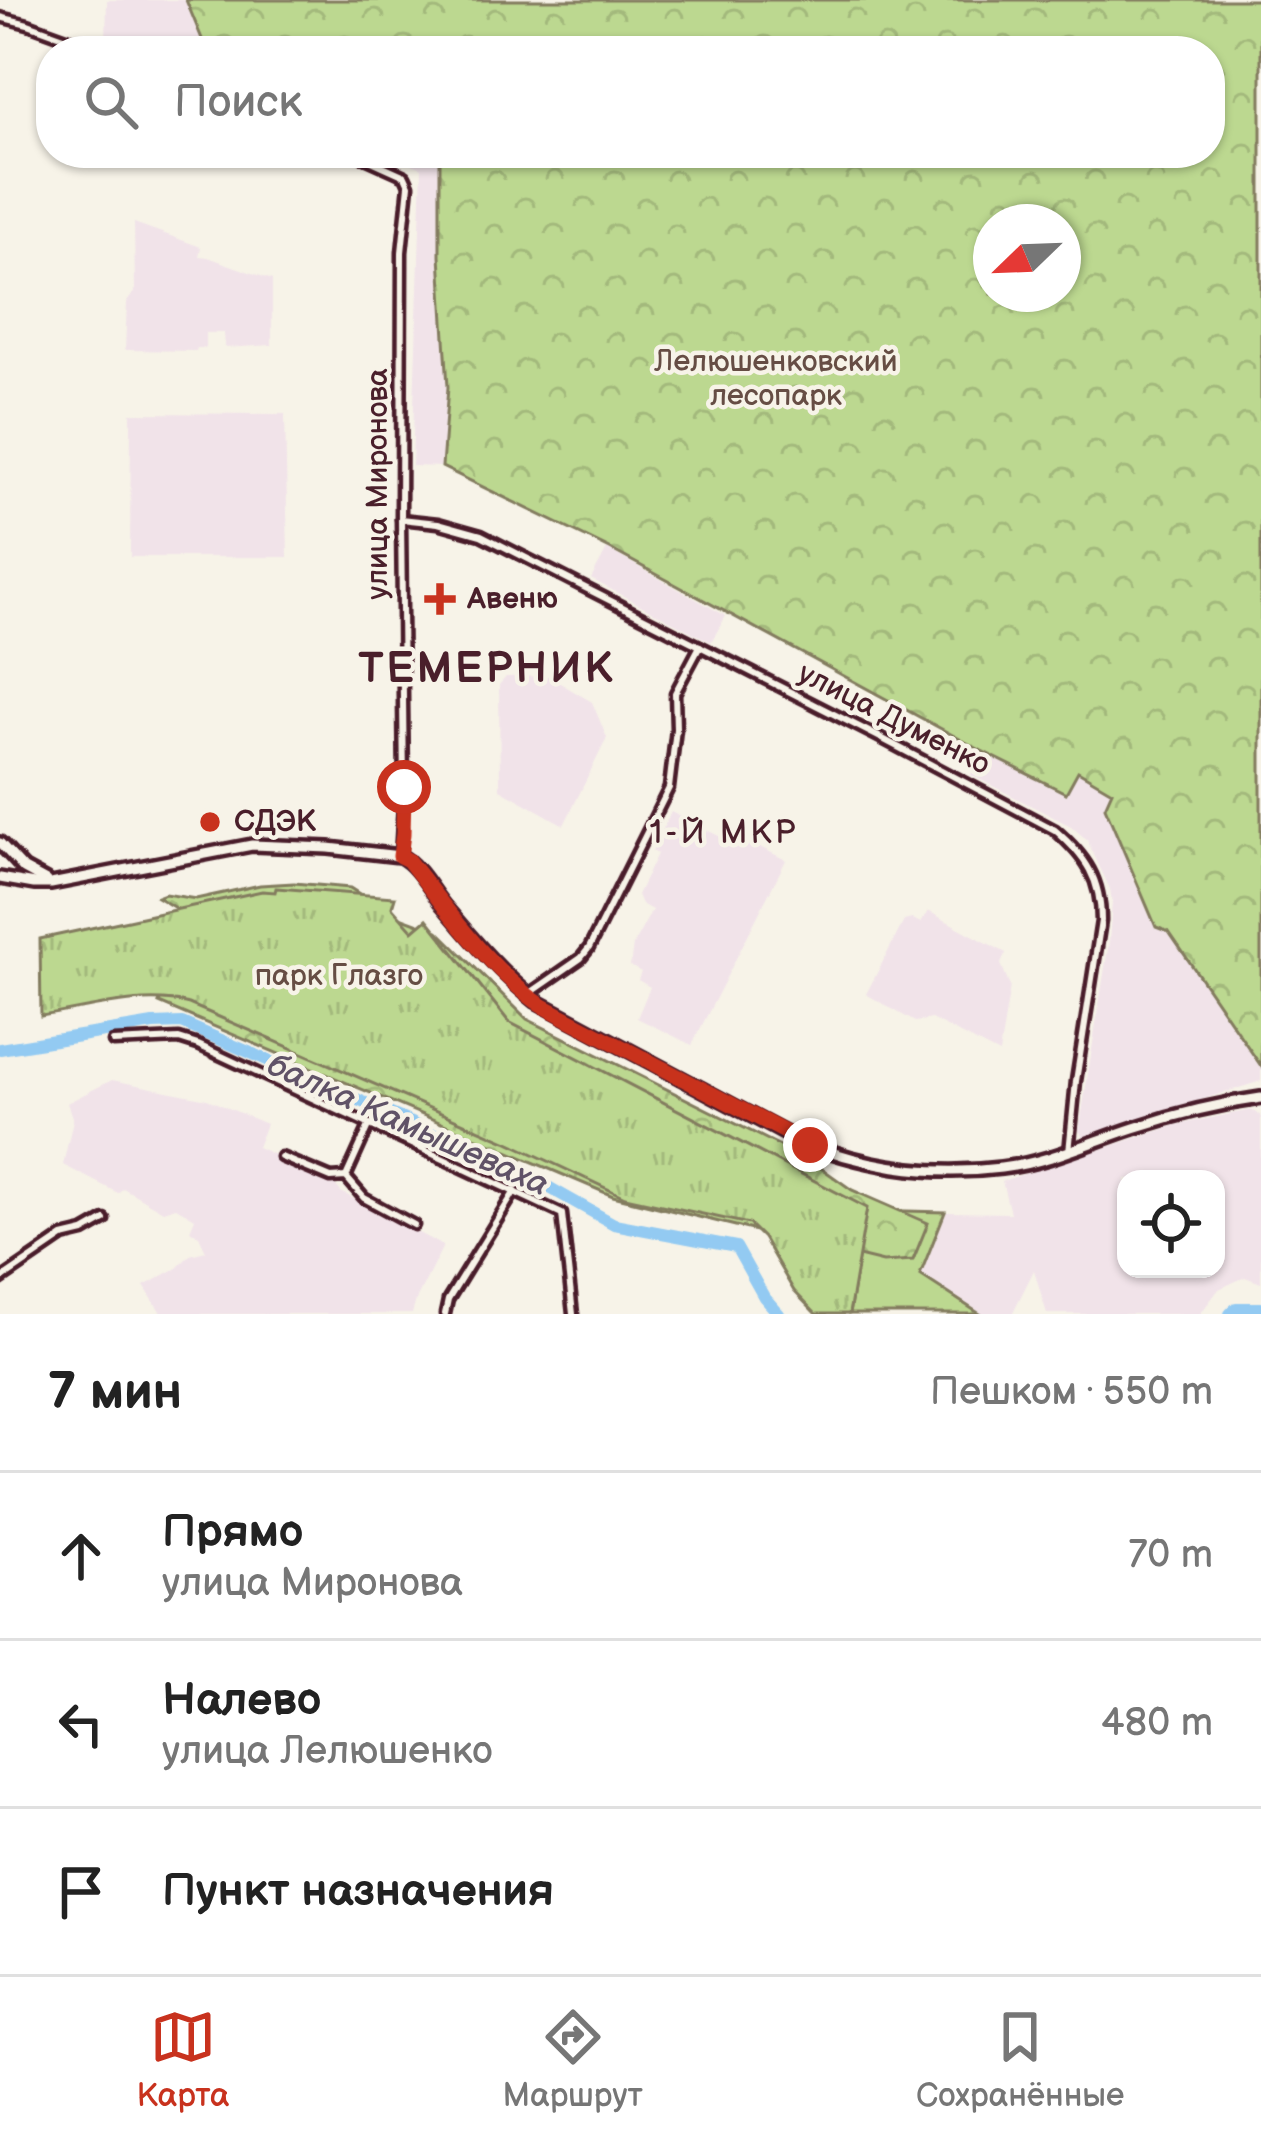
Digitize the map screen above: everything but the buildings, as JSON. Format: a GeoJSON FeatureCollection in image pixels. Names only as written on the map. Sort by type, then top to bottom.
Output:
{"type":"FeatureCollection","features":[{"type":"Feature","properties":{"kind":"street"},"geometry":{"type":"LineString","coordinates":[[0,17],[62,36]]}},
{"type":"Feature","properties":{"kind":"street","name":"улица Миронова"},"geometry":{"type":"LineString","coordinates":[[387,168],[405,176],[410,185],[403,237],[404,787],[400,856]]}},
{"type":"Feature","properties":{"kind":"street","name":"улица Думенко"},"geometry":{"type":"LineString","coordinates":[[401,519],[482,536],[1055,830],[1092,871],[1101,900],[1069,1152]]}},
{"type":"Feature","properties":{"kind":"street"},"geometry":{"type":"LineString","coordinates":[[528,995],[590,948],[669,788],[676,692],[700,646]]}},
{"type":"Feature","properties":{"kind":"street"},"geometry":{"type":"LineString","coordinates":[[0,843],[24,869],[51,884]]}},
{"type":"Feature","properties":{"kind":"street"},"geometry":{"type":"LineString","coordinates":[[0,878],[51,884],[252,845],[400,856],[508,978],[545,1007],[792,1137],[873,1165],[1004,1168],[1069,1152],[1183,1113],[1261,1099]]}},
{"type":"Feature","properties":{"kind":"street"},"geometry":{"type":"LineString","coordinates":[[545,1007],[554,979]]}},
{"type":"Feature","properties":{"kind":"street"},"geometry":{"type":"LineString","coordinates":[[113,1042],[179,1039],[562,1214],[573,1314]]}},
{"type":"Feature","properties":{"kind":"street"},"geometry":{"type":"LineString","coordinates":[[346,1177],[368,1126]]}},
{"type":"Feature","properties":{"kind":"street"},"geometry":{"type":"LineString","coordinates":[[281,1157],[331,1178],[346,1177]]}},
{"type":"Feature","properties":{"kind":"street"},"geometry":{"type":"LineString","coordinates":[[346,1177],[364,1198],[414,1225]]}},
{"type":"Feature","properties":{"kind":"street"},"geometry":{"type":"LineString","coordinates":[[445,1314],[448,1300],[515,1192]]}},
{"type":"Feature","properties":{"kind":"street"},"geometry":{"type":"LineString","coordinates":[[0,1280],[63,1237],[105,1220]]}},
{"type":"Feature","properties":{"kind":"shaded area"},"geometry":{"type":"Polygon","coordinates":[[[107,0],[186,0],[201,36],[106,36],[107,0]]]}},
{"type":"Feature","properties":{"kind":"shaded area"},"geometry":{"type":"Polygon","coordinates":[[[422,168],[440,168],[448,387],[442,467],[412,466],[422,168]]]}},
{"type":"Feature","properties":{"kind":"shaded area"},"geometry":{"type":"Polygon","coordinates":[[[134,223],[201,247],[199,256],[272,280],[272,345],[225,348],[224,333],[205,333],[205,348],[196,351],[125,350],[127,302],[135,291],[134,223]]]}},
{"type":"Feature","properties":{"kind":"shaded area"},"geometry":{"type":"Polygon","coordinates":[[[131,413],[285,414],[288,557],[130,557],[131,413]]]}},
{"type":"Feature","properties":{"kind":"shaded area"},"geometry":{"type":"Polygon","coordinates":[[[607,549],[726,616],[711,642],[591,579],[607,549]]]}},
{"type":"Feature","properties":{"kind":"shaded area"},"geometry":{"type":"Polygon","coordinates":[[[548,676],[592,702],[607,738],[564,825],[500,789],[499,685],[506,677],[548,676]]]}},
{"type":"Feature","properties":{"kind":"shaded area"},"geometry":{"type":"Polygon","coordinates":[[[982,751],[1066,792],[1078,771],[1113,791],[1156,927],[1169,932],[1261,1066],[1261,1081],[1084,1137],[1079,1131],[1109,942],[1110,889],[1087,840],[1071,826],[971,775],[982,751]]]}},
{"type":"Feature","properties":{"kind":"shaded area"},"geometry":{"type":"Polygon","coordinates":[[[671,812],[731,842],[736,835],[786,860],[692,1045],[637,1018],[650,987],[638,980],[641,972],[630,966],[633,945],[652,910],[637,895],[671,812]]]}},
{"type":"Feature","properties":{"kind":"shaded area"},"geometry":{"type":"Polygon","coordinates":[[[928,911],[1006,953],[1001,964],[1010,986],[999,1054],[931,1019],[915,1022],[866,994],[904,921],[921,923],[928,911]]]}},
{"type":"Feature","properties":{"kind":"shaded area"},"geometry":{"type":"Polygon","coordinates":[[[112,1080],[207,1099],[266,1124],[257,1147],[332,1181],[341,1192],[443,1246],[412,1314],[162,1314],[144,1286],[190,1255],[206,1251],[190,1230],[195,1218],[176,1207],[163,1211],[123,1188],[118,1193],[63,1165],[73,1120],[67,1103],[112,1080]]]}},
{"type":"Feature","properties":{"kind":"shaded area"},"geometry":{"type":"Polygon","coordinates":[[[1251,1110],[1261,1116],[1261,1283],[1245,1277],[1219,1289],[1200,1314],[1047,1314],[1034,1270],[1012,1314],[980,1314],[920,1275],[945,1212],[1010,1213],[1002,1181],[1176,1125],[1251,1110]]]}},
{"type":"Feature","properties":{"kind":"green space","name":"Лелюшенковский лесопарк"},"geometry":{"type":"Polygon","coordinates":[[[186,0],[1261,0],[1261,1066],[1169,932],[1156,927],[1105,807],[1112,791],[1078,771],[1066,793],[610,549],[442,467],[448,387],[440,168],[1225,168],[1225,36],[201,36],[186,0]]]}},
{"type":"Feature","properties":{"kind":"green space","name":"парк Глазго"},"geometry":{"type":"Polygon","coordinates":[[[294,883],[350,888],[389,913],[438,931],[527,1019],[814,1163],[852,1190],[928,1223],[913,1260],[883,1262],[613,1196],[159,1003],[172,971],[180,911],[157,897],[196,899],[294,883]]]}},
{"type":"Feature","properties":{"kind":"green space","name":"парк Глазго"},"geometry":{"type":"Polygon","coordinates":[[[276,888],[395,897],[392,907],[413,931],[427,919],[509,1022],[867,1208],[849,1314],[816,1314],[794,1291],[763,1238],[749,1224],[625,1197],[189,1004],[134,1001],[41,1016],[40,939],[275,892],[276,888]]]}},
{"type":"Feature","properties":{"kind":"green space"},"geometry":{"type":"Polygon","coordinates":[[[866,1210],[945,1212],[920,1275],[980,1314],[849,1314],[866,1210]]]}},
{"type":"Feature","properties":{"kind":"waterway","name":"балка Камышеваха"},"geometry":{"type":"LineString","coordinates":[[0,1049],[182,1023],[541,1183],[614,1224],[736,1247],[779,1314]]}},
{"type":"Feature","properties":{"kind":"waterway","name":"балка Камышеваха"},"geometry":{"type":"LineString","coordinates":[[1230,1314],[1236,1308],[1261,1308]]}},
{"type":"Feature","properties":{"kind":"place","name":"Авеню"},"geometry":{"type":"Point","coordinates":[440,599]}},
{"type":"Feature","properties":{"kind":"place","name":"СДЭК"},"geometry":{"type":"Point","coordinates":[210,822]}},
{"type":"Feature","properties":{"kind":"district","name":"ТЕМЕРНИК"},"geometry":{"type":"Point","coordinates":[487,669]}},
{"type":"Feature","properties":{"kind":"district","name":"1-Й МКР"},"geometry":{"type":"Point","coordinates":[724,833]}},
{"type":"Feature","properties":{"kind":"route"},"geometry":{"type":"LineString","coordinates":[[404,787],[400,856],[508,978],[545,1007],[810,1145]]}}]}
